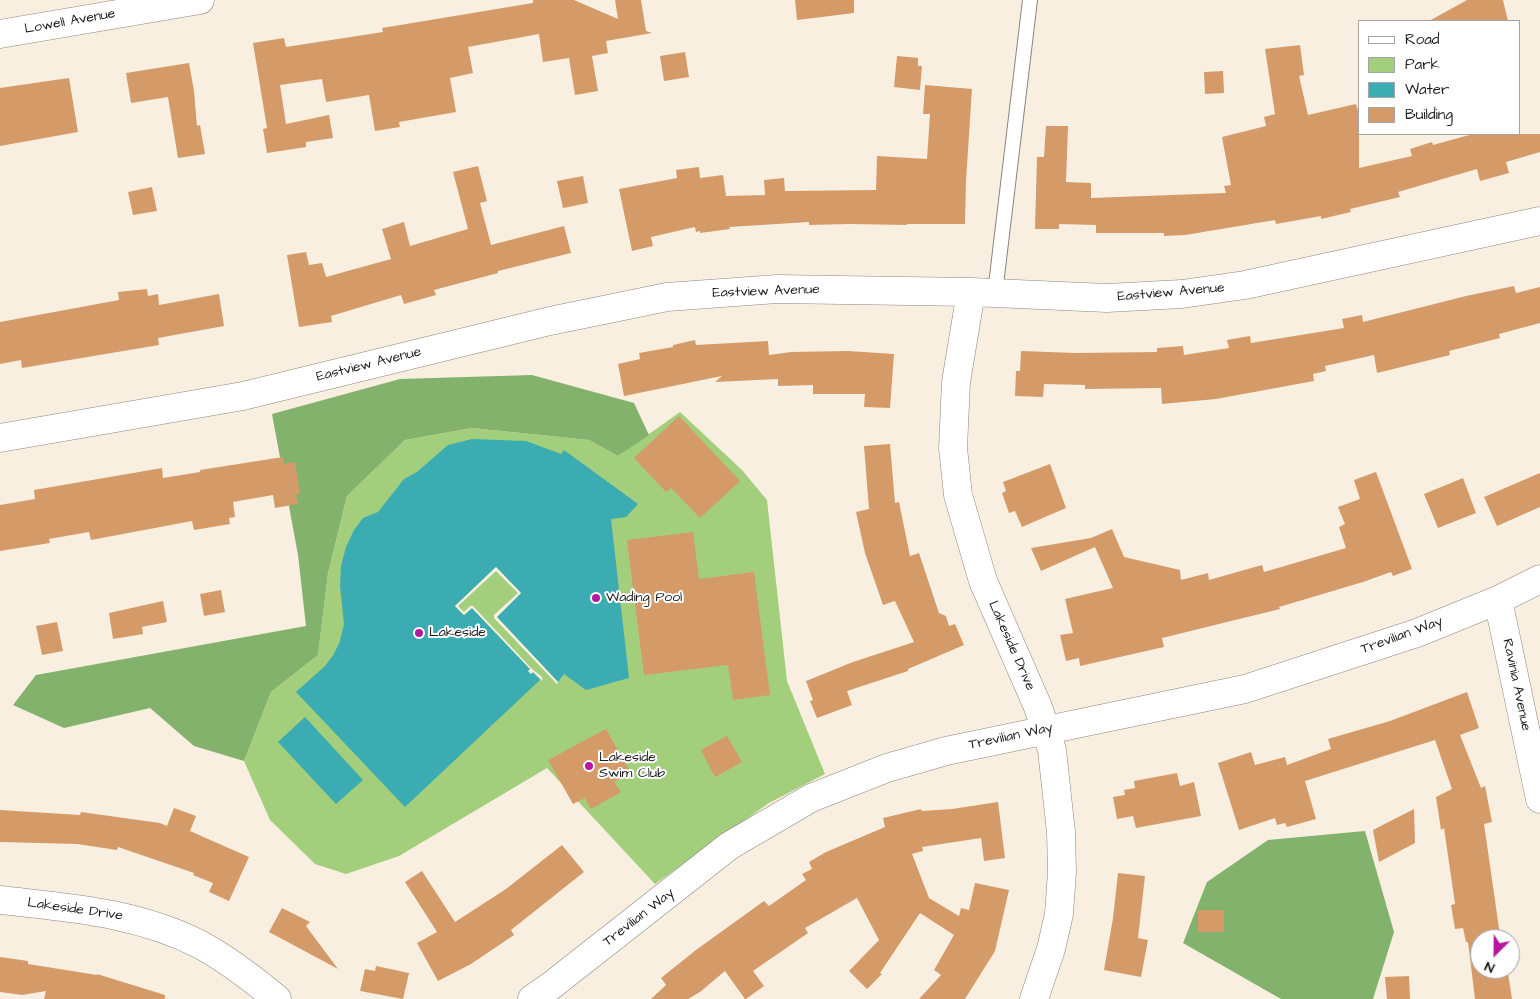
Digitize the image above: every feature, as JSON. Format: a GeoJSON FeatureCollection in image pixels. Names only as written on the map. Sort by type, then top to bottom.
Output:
{"type":"FeatureCollection","features":[{"type":"Feature","properties":{"kind":"street","name":"Lowell Avenue"},"geometry":{"type":"LineString","coordinates":[[0,34],[200,0]]}},
{"type":"Feature","properties":{"kind":"street","name":"Eastview Avenue"},"geometry":{"type":"LineString","coordinates":[[0,438],[243,396],[550,321],[667,297],[777,289],[983,293],[1107,298],[1182,294],[1245,285],[1540,221]]}},
{"type":"Feature","properties":{"kind":"street","name":"Lakeside Drive"},"geometry":{"type":"LineString","coordinates":[[983,293],[956,382],[953,448],[958,495],[983,581],[1038,707],[1052,750],[1057,789],[1062,872],[1059,914],[1051,949],[1034,999]]}},
{"type":"Feature","properties":{"kind":"street","name":"Trevilian Way"},"geometry":{"type":"LineString","coordinates":[[532,999],[729,846],[811,798],[887,768],[946,751],[1244,689],[1417,632],[1498,600],[1540,580]]}},
{"type":"Feature","properties":{"kind":"street","name":"Ravinia Avenue"},"geometry":{"type":"LineString","coordinates":[[1498,600],[1540,799]]}},
{"type":"Feature","properties":{"kind":"street","name":"Lakeside Drive"},"geometry":{"type":"LineString","coordinates":[[0,900],[94,910],[140,921],[172,932],[200,944],[227,961],[277,999]]}},
{"type":"Feature","properties":{"kind":"lane"},"geometry":{"type":"LineString","coordinates":[[983,293],[1030,0]]}},
{"type":"Feature","properties":{"kind":"green space"},"geometry":{"type":"Polygon","coordinates":[[[532,375],[634,403],[649,435],[618,456],[589,440],[472,428],[405,440],[347,496],[328,573],[318,655],[271,692],[244,761],[194,746],[150,708],[64,728],[13,705],[36,675],[306,626],[298,555],[272,414],[400,379],[532,375]]]}},
{"type":"Feature","properties":{"kind":"green space"},"geometry":{"type":"Polygon","coordinates":[[[680,412],[742,470],[767,500],[787,681],[825,774],[769,803],[655,884],[547,768],[399,856],[346,874],[315,864],[270,820],[244,761],[271,692],[318,655],[328,573],[347,496],[405,440],[472,428],[589,440],[618,456],[680,412]]]}},
{"type":"Feature","properties":{"kind":"green space"},"geometry":{"type":"Polygon","coordinates":[[[1365,831],[1394,932],[1373,999],[1281,999],[1183,943],[1207,882],[1268,840],[1365,831]]]}},
{"type":"Feature","properties":{"kind":"water","name":"Lakeside"},"geometry":{"type":"Polygon","coordinates":[[[472,439],[526,441],[561,454],[564,450],[638,504],[626,517],[611,519],[629,678],[586,690],[564,674],[558,682],[496,617],[521,593],[496,567],[455,606],[464,615],[472,608],[530,669],[531,674],[533,672],[541,679],[405,807],[296,692],[325,666],[334,654],[340,641],[344,624],[340,586],[341,566],[346,547],[354,530],[363,518],[378,512],[404,479],[417,472],[448,445],[472,439]]]}},
{"type":"Feature","properties":{"kind":"water"},"geometry":{"type":"Polygon","coordinates":[[[305,717],[363,780],[336,804],[278,742],[305,717]]]}},
{"type":"Feature","properties":{"kind":"pier"},"geometry":{"type":"Polygon","coordinates":[[[496,567],[521,593],[497,617],[558,682],[557,684],[494,618],[494,615],[518,593],[496,571],[458,606],[464,612],[470,606],[473,606],[532,669],[542,677],[542,681],[533,672],[531,674],[528,671],[530,669],[472,608],[464,615],[455,606],[496,567]]]}},
{"type":"Feature","properties":{"kind":"building"},"geometry":{"type":"Polygon","coordinates":[[[533,0],[574,0],[618,19],[615,0],[641,0],[646,31],[652,33],[606,41],[608,53],[592,56],[598,91],[575,95],[569,58],[543,62],[539,34],[468,47],[473,73],[450,78],[456,112],[399,122],[400,127],[375,131],[369,95],[326,102],[322,79],[280,85],[286,124],[329,115],[333,138],[306,142],[306,147],[267,153],[263,129],[267,128],[253,43],[284,38],[286,47],[383,32],[382,28],[533,3],[533,0]]]}},
{"type":"Feature","properties":{"kind":"building"},"geometry":{"type":"Polygon","coordinates":[[[795,0],[854,0],[854,13],[797,20],[795,0]]]}},
{"type":"Feature","properties":{"kind":"building"},"geometry":{"type":"Polygon","coordinates":[[[1467,0],[1503,0],[1508,20],[1431,20],[1467,0]]]}},
{"type":"Feature","properties":{"kind":"building"},"geometry":{"type":"Polygon","coordinates":[[[1300,45],[1304,75],[1299,76],[1308,115],[1356,104],[1358,111],[1359,168],[1412,156],[1410,149],[1432,142],[1433,145],[1469,135],[1540,134],[1540,152],[1506,162],[1509,173],[1480,181],[1477,169],[1398,192],[1400,197],[1350,209],[1351,212],[1321,219],[1321,216],[1276,224],[1275,220],[1185,235],[1164,236],[1164,233],[1096,233],[1096,225],[1059,224],[1059,229],[1035,229],[1037,157],[1044,157],[1046,126],[1068,126],[1066,182],[1091,183],[1091,198],[1226,193],[1224,186],[1231,185],[1222,137],[1266,126],[1264,117],[1275,114],[1265,49],[1300,45]]]}},
{"type":"Feature","properties":{"kind":"building"},"geometry":{"type":"Polygon","coordinates":[[[685,52],[689,77],[664,81],[660,56],[685,52]]]}},
{"type":"Feature","properties":{"kind":"building"},"geometry":{"type":"Polygon","coordinates":[[[897,56],[918,58],[918,66],[922,66],[920,90],[894,87],[897,56]]]}},
{"type":"Feature","properties":{"kind":"building"},"geometry":{"type":"Polygon","coordinates":[[[189,63],[197,126],[200,125],[205,154],[178,158],[168,97],[131,103],[126,73],[189,63]]]}},
{"type":"Feature","properties":{"kind":"building"},"geometry":{"type":"Polygon","coordinates":[[[1223,71],[1224,93],[1205,94],[1204,72],[1223,71]]]}},
{"type":"Feature","properties":{"kind":"building"},"geometry":{"type":"Polygon","coordinates":[[[69,78],[78,132],[0,146],[0,88],[69,78]]]}},
{"type":"Feature","properties":{"kind":"building"},"geometry":{"type":"Polygon","coordinates":[[[925,85],[972,89],[965,224],[809,225],[809,222],[729,227],[730,229],[700,233],[700,231],[696,232],[695,227],[651,237],[653,246],[632,251],[619,189],[677,178],[676,170],[699,167],[700,178],[723,175],[726,196],[765,195],[764,180],[784,178],[785,191],[876,190],[877,156],[927,159],[930,114],[923,114],[925,85]]]}},
{"type":"Feature","properties":{"kind":"building"},"geometry":{"type":"Polygon","coordinates":[[[478,166],[487,201],[480,203],[491,245],[564,226],[571,253],[498,271],[498,273],[434,290],[436,295],[404,304],[401,295],[331,316],[332,322],[299,327],[287,255],[306,252],[309,265],[322,263],[326,277],[391,259],[382,229],[404,222],[410,246],[468,229],[453,172],[478,166]]]}},
{"type":"Feature","properties":{"kind":"building"},"geometry":{"type":"Polygon","coordinates":[[[583,176],[588,203],[563,208],[557,181],[583,176]]]}},
{"type":"Feature","properties":{"kind":"building"},"geometry":{"type":"Polygon","coordinates":[[[152,187],[157,211],[133,215],[128,192],[152,187]]]}},
{"type":"Feature","properties":{"kind":"building"},"geometry":{"type":"Polygon","coordinates":[[[1514,286],[1516,293],[1540,287],[1540,323],[1499,334],[1500,338],[1449,351],[1450,355],[1377,373],[1374,355],[1325,366],[1326,371],[1313,374],[1314,381],[1216,399],[1162,404],[1161,388],[1085,389],[1085,385],[1044,384],[1043,397],[1015,396],[1016,371],[1020,371],[1021,351],[1076,353],[1157,352],[1157,348],[1183,346],[1184,355],[1229,348],[1227,340],[1250,336],[1251,343],[1344,328],[1342,319],[1362,315],[1363,322],[1514,286]]]}},
{"type":"Feature","properties":{"kind":"building"},"geometry":{"type":"Polygon","coordinates":[[[147,289],[148,296],[158,294],[159,305],[219,294],[224,326],[158,338],[159,345],[22,368],[21,360],[0,364],[0,322],[119,300],[118,292],[147,289]]]}},
{"type":"Feature","properties":{"kind":"building"},"geometry":{"type":"Polygon","coordinates":[[[695,340],[696,345],[768,341],[769,355],[791,352],[848,351],[894,354],[890,408],[864,407],[865,394],[813,394],[813,385],[778,386],[778,379],[715,382],[722,376],[624,396],[618,364],[640,359],[639,353],[673,347],[673,345],[695,340]]]}},
{"type":"Feature","properties":{"kind":"building"},"geometry":{"type":"Polygon","coordinates":[[[679,416],[740,481],[700,518],[671,488],[666,492],[634,458],[679,416]]]}},
{"type":"Feature","properties":{"kind":"building"},"geometry":{"type":"Polygon","coordinates":[[[890,444],[895,503],[899,502],[910,556],[919,553],[939,613],[946,616],[949,626],[955,624],[964,645],[908,669],[908,671],[847,691],[852,705],[817,718],[810,701],[813,700],[806,681],[853,662],[914,642],[895,601],[883,605],[865,553],[856,512],[869,509],[864,446],[890,444]]]}},
{"type":"Feature","properties":{"kind":"building"},"geometry":{"type":"Polygon","coordinates":[[[283,457],[284,464],[295,462],[300,494],[296,495],[298,504],[275,508],[273,495],[233,502],[235,517],[229,518],[230,524],[194,530],[192,521],[91,540],[89,532],[49,539],[50,543],[0,551],[0,505],[35,499],[34,490],[162,468],[163,478],[200,472],[200,470],[283,457]]]}},
{"type":"Feature","properties":{"kind":"building"},"geometry":{"type":"Polygon","coordinates":[[[1050,464],[1066,508],[1022,527],[1015,511],[1009,513],[1002,493],[1006,491],[1003,482],[1050,464]]]}},
{"type":"Feature","properties":{"kind":"building"},"geometry":{"type":"Polygon","coordinates":[[[1376,472],[1412,569],[1393,576],[1391,572],[1279,607],[1280,609],[1162,638],[1164,647],[1080,666],[1079,658],[1066,661],[1060,635],[1073,633],[1065,599],[1113,588],[1095,547],[1041,571],[1031,548],[1091,538],[1112,529],[1124,557],[1180,570],[1181,580],[1208,573],[1209,580],[1262,565],[1264,572],[1346,548],[1339,527],[1345,524],[1338,507],[1360,499],[1354,480],[1376,472]]]}},
{"type":"Feature","properties":{"kind":"building"},"geometry":{"type":"Polygon","coordinates":[[[1540,473],[1540,507],[1497,526],[1484,497],[1540,473]]]}},
{"type":"Feature","properties":{"kind":"building"},"geometry":{"type":"Polygon","coordinates":[[[1463,478],[1476,513],[1438,528],[1424,494],[1463,478]]]}},
{"type":"Feature","properties":{"kind":"building"},"geometry":{"type":"Polygon","coordinates":[[[693,532],[699,579],[754,572],[770,695],[733,700],[728,665],[644,675],[627,540],[693,532]]]}},
{"type":"Feature","properties":{"kind":"building"},"geometry":{"type":"Polygon","coordinates":[[[221,590],[225,612],[204,616],[200,594],[221,590]]]}},
{"type":"Feature","properties":{"kind":"building"},"geometry":{"type":"Polygon","coordinates":[[[163,601],[167,622],[142,627],[143,634],[113,639],[109,613],[163,601]]]}},
{"type":"Feature","properties":{"kind":"building"},"geometry":{"type":"Polygon","coordinates":[[[57,622],[63,651],[42,655],[36,626],[57,622]]]}},
{"type":"Feature","properties":{"kind":"building"},"geometry":{"type":"Polygon","coordinates":[[[1467,692],[1479,728],[1460,735],[1481,788],[1485,786],[1492,822],[1484,824],[1499,929],[1470,929],[1470,958],[1468,942],[1466,942],[1463,928],[1455,929],[1451,905],[1455,904],[1444,828],[1441,830],[1436,797],[1452,789],[1435,740],[1305,781],[1316,819],[1287,827],[1285,823],[1277,825],[1275,818],[1239,830],[1218,763],[1251,752],[1255,765],[1285,757],[1287,765],[1331,749],[1328,739],[1390,721],[1467,692]]]}},
{"type":"Feature","properties":{"kind":"building","name":"Lakeside Swim Club"},"geometry":{"type":"Polygon","coordinates":[[[606,729],[631,773],[614,782],[621,792],[591,809],[585,798],[573,804],[548,760],[606,729]]]}},
{"type":"Feature","properties":{"kind":"building"},"geometry":{"type":"Polygon","coordinates":[[[727,736],[742,762],[715,777],[701,750],[727,736]]]}},
{"type":"Feature","properties":{"kind":"building"},"geometry":{"type":"Polygon","coordinates":[[[1177,773],[1180,786],[1194,782],[1201,816],[1136,828],[1133,816],[1117,819],[1113,797],[1125,795],[1124,790],[1135,788],[1134,781],[1177,773]]]}},
{"type":"Feature","properties":{"kind":"building"},"geometry":{"type":"Polygon","coordinates":[[[998,802],[1005,858],[984,861],[981,838],[922,847],[923,851],[912,854],[929,898],[959,916],[961,908],[969,910],[975,883],[1009,890],[995,951],[965,999],[919,999],[941,975],[934,970],[954,935],[920,913],[880,973],[882,974],[867,989],[849,971],[879,940],[857,898],[805,928],[808,933],[753,971],[764,986],[746,999],[725,971],[700,992],[688,999],[651,999],[666,985],[661,978],[696,950],[764,901],[769,906],[806,880],[802,874],[812,869],[809,862],[826,852],[885,827],[883,818],[921,809],[922,811],[952,809],[998,802]]]}},
{"type":"Feature","properties":{"kind":"building"},"geometry":{"type":"Polygon","coordinates":[[[174,808],[196,816],[190,831],[249,857],[229,901],[209,892],[213,883],[193,875],[194,873],[118,847],[117,850],[77,844],[0,842],[0,810],[80,815],[81,812],[160,823],[167,826],[174,808]]]}},
{"type":"Feature","properties":{"kind":"building"},"geometry":{"type":"Polygon","coordinates":[[[1414,809],[1415,843],[1379,862],[1373,830],[1414,809]]]}},
{"type":"Feature","properties":{"kind":"building"},"geometry":{"type":"Polygon","coordinates":[[[562,845],[584,872],[511,930],[514,935],[471,964],[438,981],[417,943],[437,932],[405,882],[422,871],[455,922],[506,889],[562,845]]]}},
{"type":"Feature","properties":{"kind":"building"},"geometry":{"type":"Polygon","coordinates":[[[1118,873],[1145,876],[1138,938],[1148,940],[1141,977],[1104,970],[1118,873]]]}},
{"type":"Feature","properties":{"kind":"building"},"geometry":{"type":"Polygon","coordinates":[[[282,908],[310,922],[306,926],[338,969],[269,932],[282,908]]]}},
{"type":"Feature","properties":{"kind":"building"},"geometry":{"type":"Polygon","coordinates":[[[1198,910],[1224,910],[1224,932],[1198,932],[1198,910]]]}},
{"type":"Feature","properties":{"kind":"building"},"geometry":{"type":"Polygon","coordinates":[[[0,957],[28,961],[28,964],[97,974],[165,995],[165,999],[44,999],[46,991],[22,995],[0,992],[0,957]]]}},
{"type":"Feature","properties":{"kind":"building"},"geometry":{"type":"Polygon","coordinates":[[[376,966],[409,973],[403,999],[360,991],[365,969],[375,971],[376,966]]]}},
{"type":"Feature","properties":{"kind":"building"},"geometry":{"type":"Polygon","coordinates":[[[1409,976],[1410,999],[1387,999],[1385,977],[1409,976]]]}},
{"type":"Feature","properties":{"kind":"building"},"geometry":{"type":"Polygon","coordinates":[[[1473,979],[1509,979],[1512,999],[1475,999],[1473,979]]]}},
{"type":"Feature","properties":{"kind":"place","name":"Wading Pool"},"geometry":{"type":"Point","coordinates":[596,598]}},
{"type":"Feature","properties":{"kind":"place","name":"Lakeside"},"geometry":{"type":"Point","coordinates":[419,633]}},
{"type":"Feature","properties":{"kind":"place","name":"Lakeside Swim Club"},"geometry":{"type":"Point","coordinates":[589,766]}}]}
